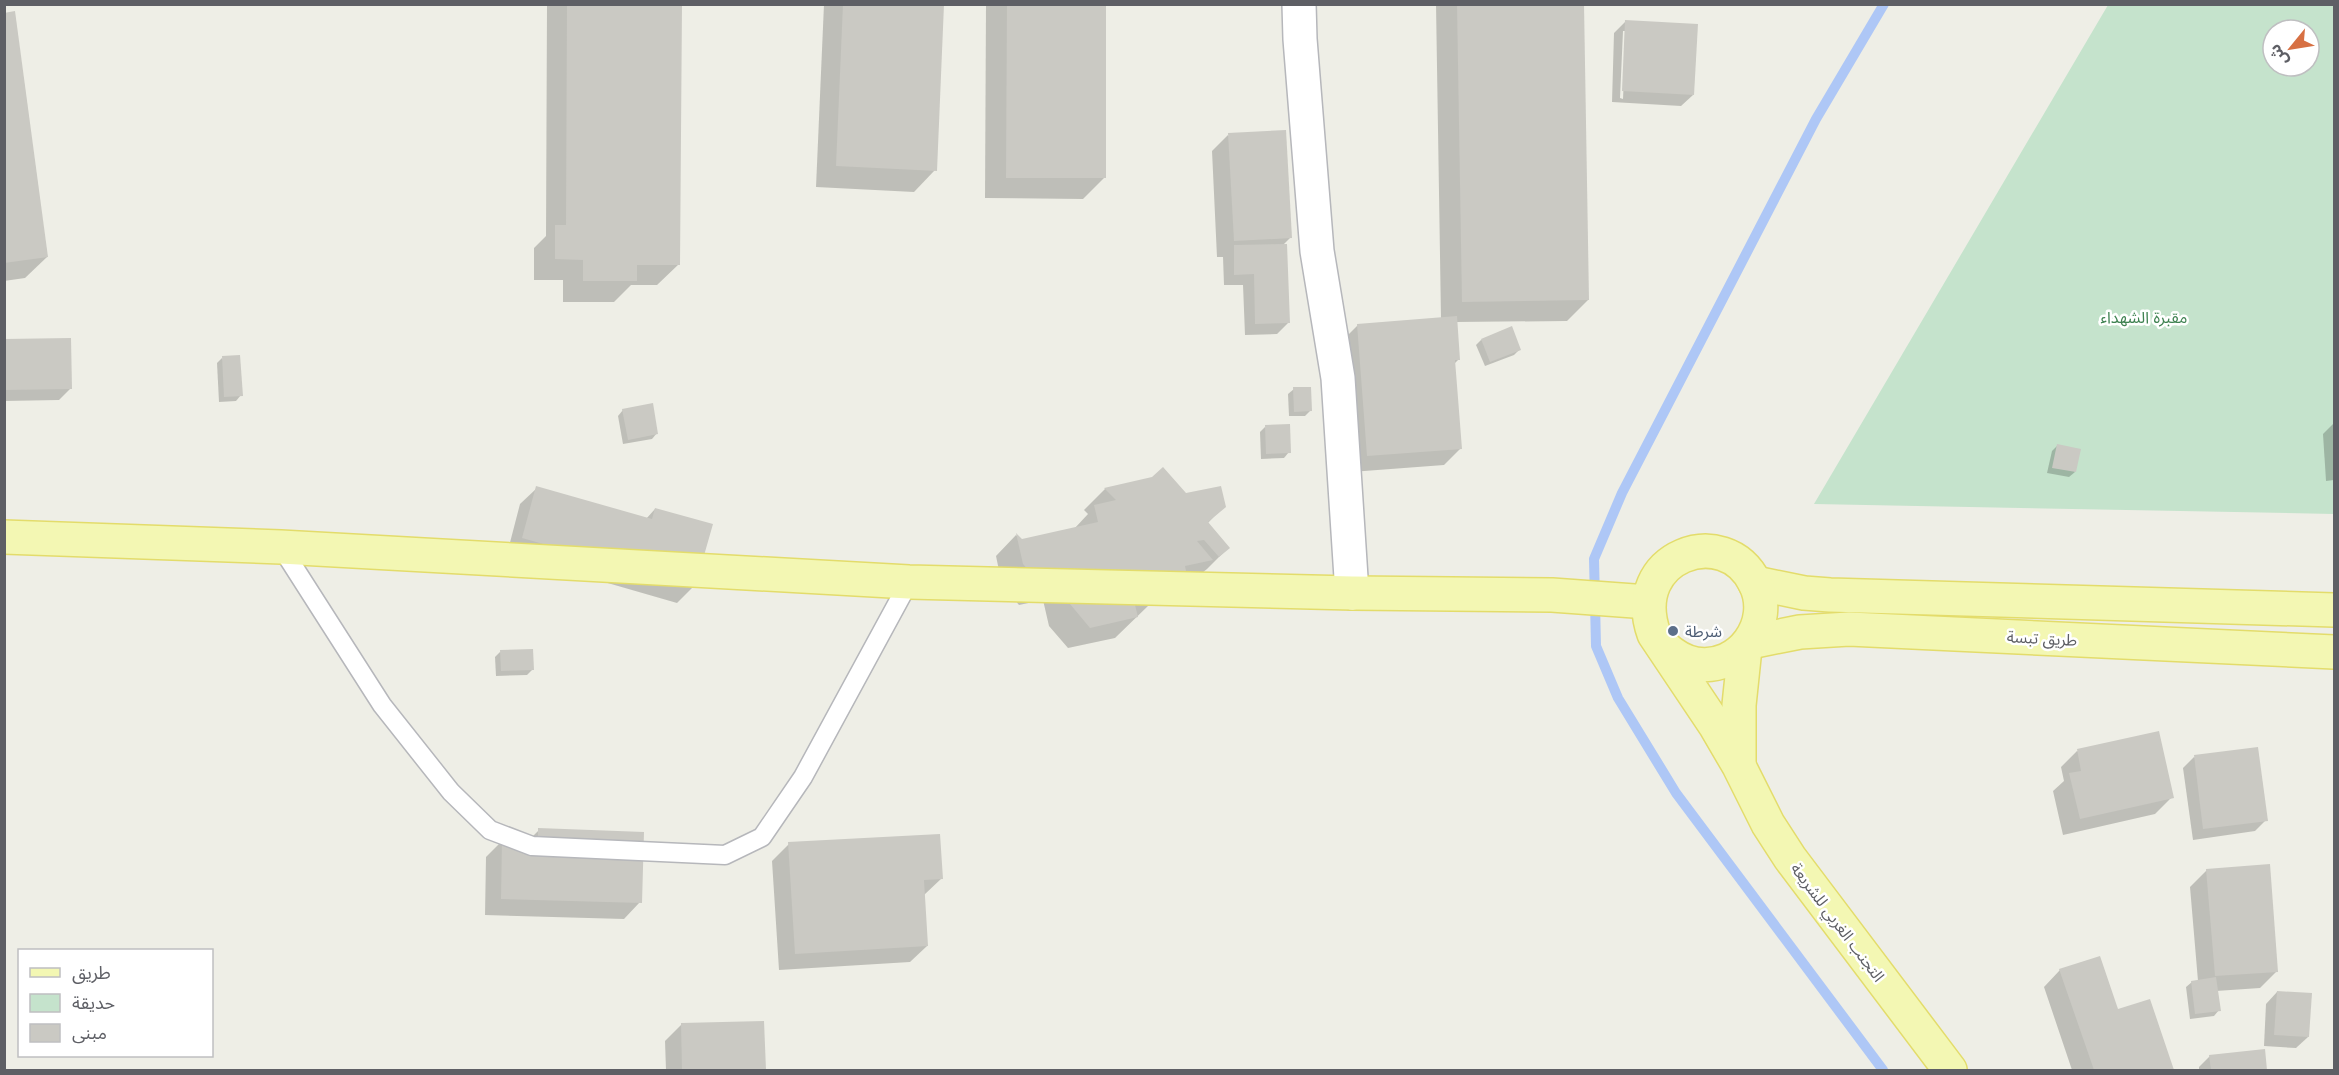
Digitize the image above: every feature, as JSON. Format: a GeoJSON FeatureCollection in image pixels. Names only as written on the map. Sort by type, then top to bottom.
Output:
{"type":"FeatureCollection","features":[{"type":"Feature","properties":{"kind":"main road"},"geometry":{"type":"LineString","coordinates":[[4,537],[281,547],[909,582],[1552,596],[1648,602]]}},
{"type":"Feature","properties":{"kind":"main road"},"geometry":{"type":"LineString","coordinates":[[1704,551],[1725,555],[1743,566],[1755,582],[1761,603],[1759,624],[1748,645],[1731,659],[1713,664],[1695,664],[1678,658],[1664,647],[1651,626],[1648,602],[1654,582],[1666,565],[1684,554],[1704,551]]}},
{"type":"Feature","properties":{"kind":"main road"},"geometry":{"type":"LineString","coordinates":[[1755,582],[1804,593],[1830,595],[2334,610]]}},
{"type":"Feature","properties":{"kind":"main road","name":"طريق تبسة"},"geometry":{"type":"LineString","coordinates":[[1748,645],[1800,632],[1849,629],[2334,652]]}},
{"type":"Feature","properties":{"kind":"main road","name":"التجنب الغربي للشريعة"},"geometry":{"type":"LineString","coordinates":[[1739,766],[1738,724],[1748,645]]}},
{"type":"Feature","properties":{"kind":"main road","name":"التجنب الغربي للشريعة"},"geometry":{"type":"LineString","coordinates":[[1664,647],[1739,766],[1755,800],[1790,858],[1950,1071]]}},
{"type":"Feature","properties":{"kind":"street"},"geometry":{"type":"LineString","coordinates":[[1299,4],[1317,250],[1338,378],[1353,593]]}},
{"type":"Feature","properties":{"kind":"lane"},"geometry":{"type":"LineString","coordinates":[[281,547],[382,705],[451,792],[490,830],[532,846],[725,855],[762,837],[803,777],[909,582]]}},
{"type":"Feature","properties":{"kind":"green space","name":"مقبرة الشهداء"},"geometry":{"type":"Polygon","coordinates":[[[2108,5],[2334,5],[2334,514],[1814,504],[2108,5]]]}},
{"type":"Feature","properties":{"kind":"building"},"geometry":{"type":"Polygon","coordinates":[[[567,4],[682,4],[680,265],[637,265],[637,281],[583,281],[583,260],[555,259],[555,225],[566,225],[567,4]]]}},
{"type":"Feature","properties":{"kind":"building"},"geometry":{"type":"Polygon","coordinates":[[[843,4],[944,4],[937,171],[836,166],[843,4]]]}},
{"type":"Feature","properties":{"kind":"building"},"geometry":{"type":"Polygon","coordinates":[[[1007,4],[1106,4],[1106,178],[1006,178],[1007,4]]]}},
{"type":"Feature","properties":{"kind":"building"},"geometry":{"type":"Polygon","coordinates":[[[1457,4],[1584,4],[1589,300],[1462,302],[1457,4]]]}},
{"type":"Feature","properties":{"kind":"building"},"geometry":{"type":"Polygon","coordinates":[[[15,11],[48,257],[4,263],[4,13],[15,11]]]}},
{"type":"Feature","properties":{"kind":"building"},"geometry":{"type":"Polygon","coordinates":[[[1625,20],[1698,24],[1694,95],[1622,91],[1625,20]]]}},
{"type":"Feature","properties":{"kind":"building"},"geometry":{"type":"Polygon","coordinates":[[[1286,130],[1292,238],[1234,241],[1228,133],[1286,130]]]}},
{"type":"Feature","properties":{"kind":"building"},"geometry":{"type":"Polygon","coordinates":[[[1287,244],[1290,323],[1255,324],[1254,274],[1234,275],[1234,245],[1287,244]]]}},
{"type":"Feature","properties":{"kind":"building"},"geometry":{"type":"Polygon","coordinates":[[[1457,316],[1460,360],[1455,360],[1462,449],[1367,456],[1357,324],[1457,316]]]}},
{"type":"Feature","properties":{"kind":"building"},"geometry":{"type":"Polygon","coordinates":[[[1512,326],[1521,350],[1490,362],[1481,339],[1512,326]]]}},
{"type":"Feature","properties":{"kind":"building"},"geometry":{"type":"Polygon","coordinates":[[[71,338],[72,389],[4,390],[4,339],[71,338]]]}},
{"type":"Feature","properties":{"kind":"building"},"geometry":{"type":"Polygon","coordinates":[[[240,355],[243,396],[224,397],[222,356],[240,355]]]}},
{"type":"Feature","properties":{"kind":"building"},"geometry":{"type":"Polygon","coordinates":[[[1293,387],[1311,387],[1312,411],[1294,412],[1293,387]]]}},
{"type":"Feature","properties":{"kind":"building"},"geometry":{"type":"Polygon","coordinates":[[[653,403],[658,434],[628,440],[622,409],[653,403]]]}},
{"type":"Feature","properties":{"kind":"building"},"geometry":{"type":"Polygon","coordinates":[[[1290,424],[1291,453],[1266,454],[1265,425],[1290,424]]]}},
{"type":"Feature","properties":{"kind":"building"},"geometry":{"type":"Polygon","coordinates":[[[2057,444],[2081,449],[2076,472],[2052,468],[2057,444]]]}},
{"type":"Feature","properties":{"kind":"building"},"geometry":{"type":"Polygon","coordinates":[[[1163,467],[1186,493],[1221,486],[1226,507],[1208,522],[1230,548],[1219,557],[1204,540],[1197,541],[1213,560],[1185,566],[1188,581],[1172,585],[1149,605],[1140,595],[1133,597],[1138,617],[1090,628],[1070,604],[1064,580],[1041,585],[1023,564],[1016,533],[1022,539],[1098,522],[1094,505],[1116,500],[1104,488],[1152,477],[1163,467]]]}},
{"type":"Feature","properties":{"kind":"building"},"geometry":{"type":"Polygon","coordinates":[[[536,486],[652,519],[655,508],[713,524],[695,587],[522,538],[536,486]]]}},
{"type":"Feature","properties":{"kind":"building"},"geometry":{"type":"Polygon","coordinates":[[[533,649],[534,670],[501,671],[500,650],[533,649]]]}},
{"type":"Feature","properties":{"kind":"building"},"geometry":{"type":"Polygon","coordinates":[[[2159,731],[2174,798],[2080,819],[2069,773],[2081,771],[2077,749],[2159,731]]]}},
{"type":"Feature","properties":{"kind":"building"},"geometry":{"type":"Polygon","coordinates":[[[2258,747],[2268,821],[2203,829],[2194,755],[2258,747]]]}},
{"type":"Feature","properties":{"kind":"building"},"geometry":{"type":"Polygon","coordinates":[[[538,828],[644,832],[642,903],[501,899],[502,839],[538,840],[538,828]]]}},
{"type":"Feature","properties":{"kind":"building"},"geometry":{"type":"Polygon","coordinates":[[[940,834],[943,879],[924,880],[928,946],[795,954],[788,842],[940,834]]]}},
{"type":"Feature","properties":{"kind":"building"},"geometry":{"type":"Polygon","coordinates":[[[2270,864],[2278,972],[2215,976],[2206,869],[2270,864]]]}},
{"type":"Feature","properties":{"kind":"building"},"geometry":{"type":"Polygon","coordinates":[[[2100,956],[2118,1009],[2150,999],[2174,1070],[2094,1070],[2059,969],[2100,956]]]}},
{"type":"Feature","properties":{"kind":"building"},"geometry":{"type":"Polygon","coordinates":[[[2216,977],[2221,1011],[2195,1014],[2191,981],[2216,977]]]}},
{"type":"Feature","properties":{"kind":"building"},"geometry":{"type":"Polygon","coordinates":[[[2277,991],[2312,993],[2309,1037],[2274,1035],[2277,991]]]}},
{"type":"Feature","properties":{"kind":"building"},"geometry":{"type":"Polygon","coordinates":[[[764,1021],[766,1070],[682,1070],[681,1023],[764,1021]]]}},
{"type":"Feature","properties":{"kind":"building"},"geometry":{"type":"Polygon","coordinates":[[[2265,1049],[2267,1070],[2211,1070],[2209,1055],[2265,1049]]]}},
{"type":"Feature","properties":{"kind":"waterway"},"geometry":{"type":"LineString","coordinates":[[1883,1070],[1676,793],[1618,698],[1596,646],[1594,559],[1622,493],[1816,119],[1884,4]]}},
{"type":"Feature","properties":{"kind":"place","name":"شرطة"},"geometry":{"type":"Point","coordinates":[1673,631]}}]}
